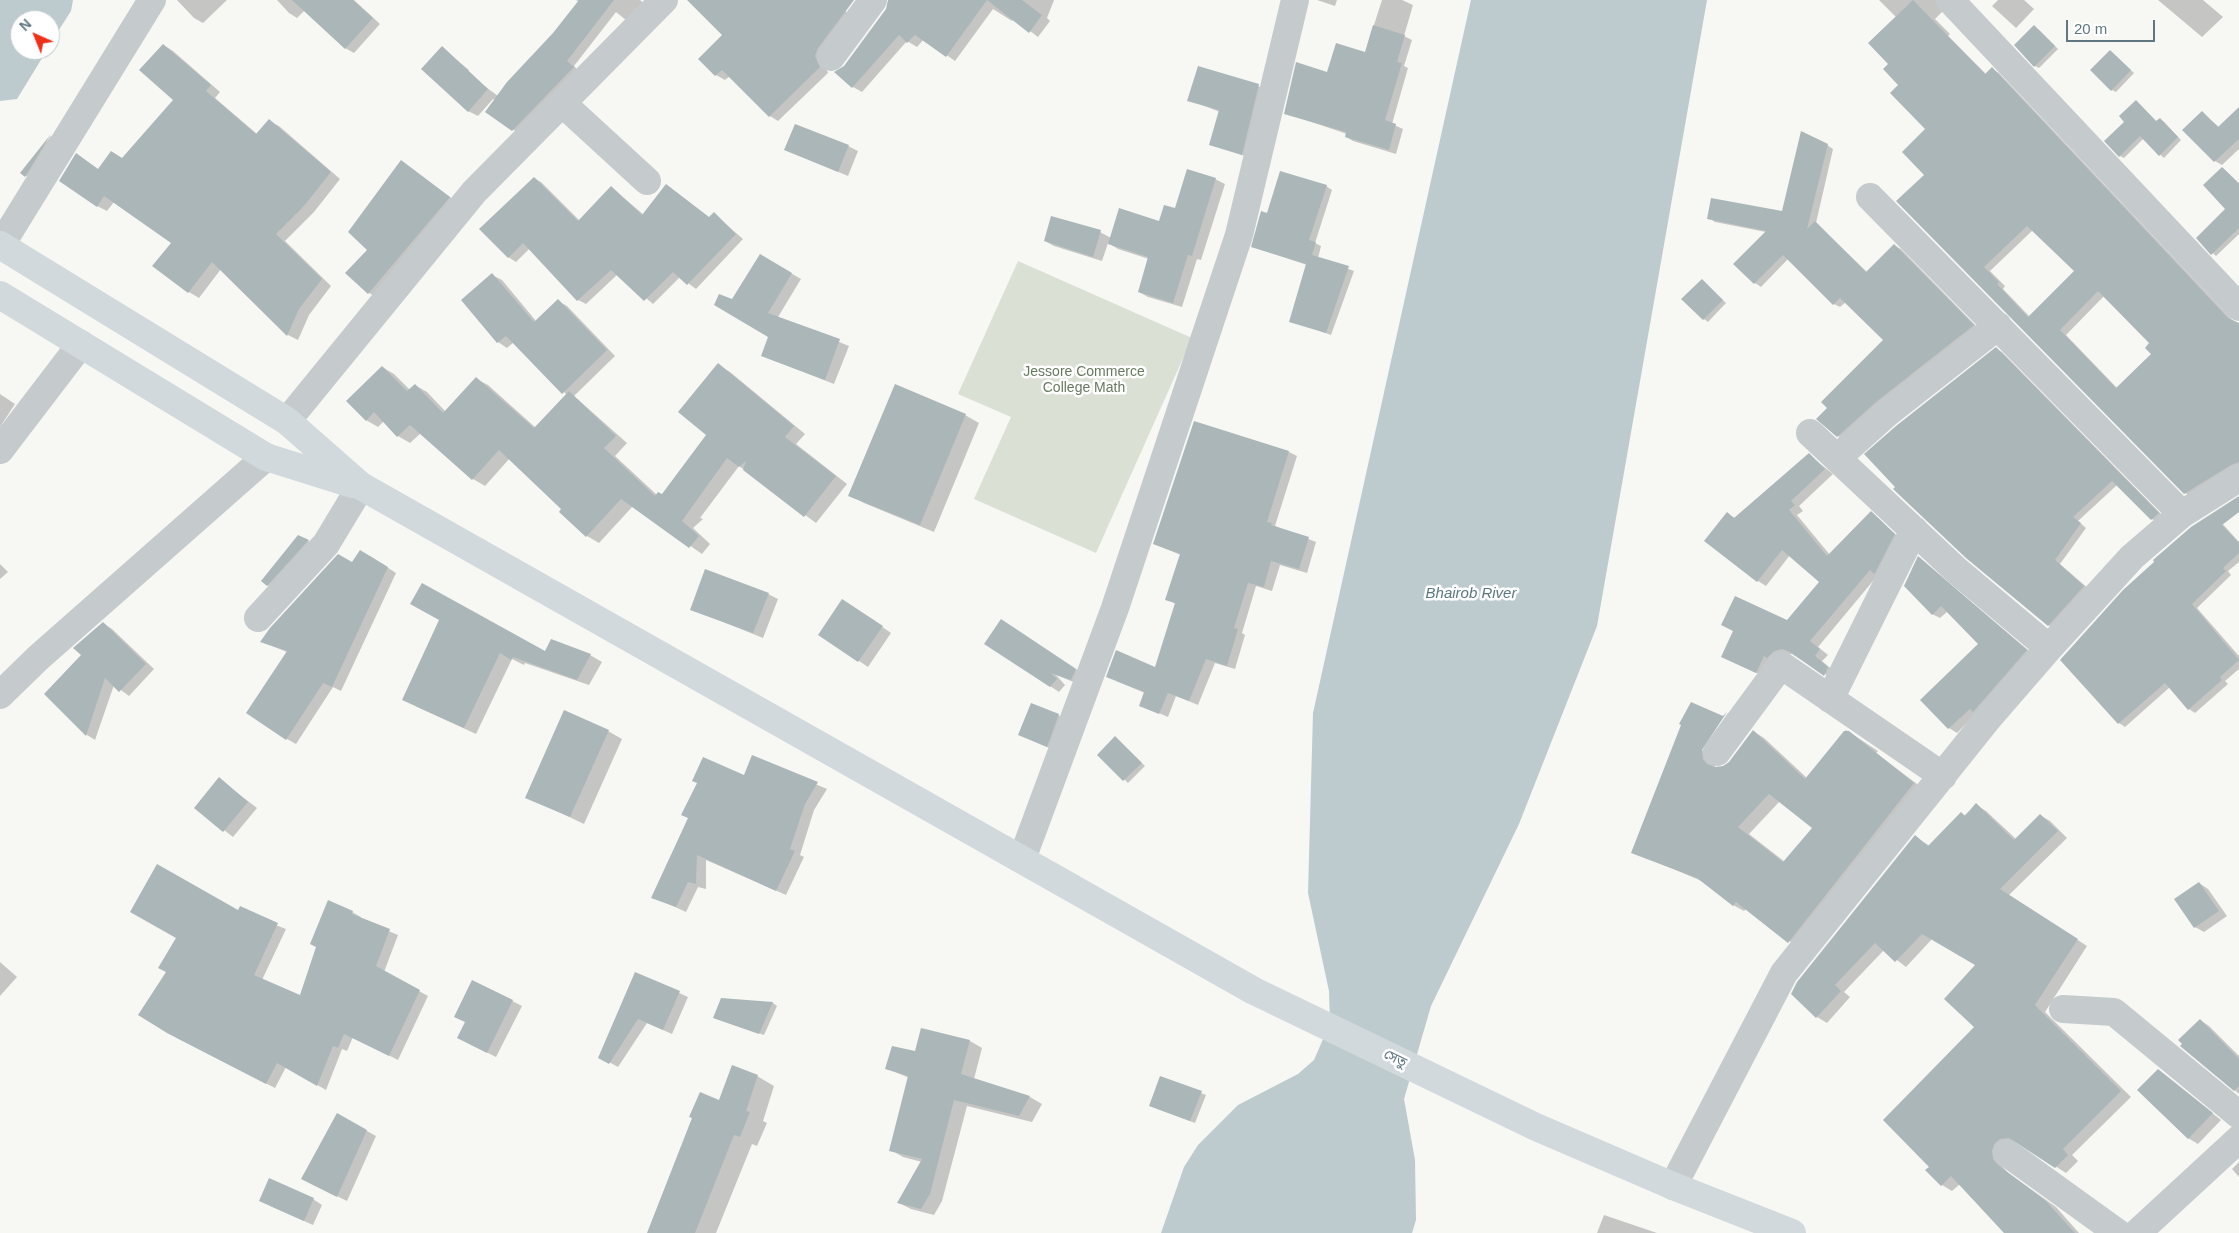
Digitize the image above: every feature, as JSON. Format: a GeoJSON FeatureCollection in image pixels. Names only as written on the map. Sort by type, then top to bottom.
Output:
{"type":"FeatureCollection","features":[{"type":"Feature","properties":{"kind":"highway"},"geometry":{"type":"LineString","coordinates":[[1,245],[287,421],[361,486]]}},
{"type":"Feature","properties":{"kind":"highway"},"geometry":{"type":"LineString","coordinates":[[0,295],[266,457],[361,486]]}},
{"type":"Feature","properties":{"kind":"highway","name":"সেতু"},"geometry":{"type":"LineString","coordinates":[[361,486],[1254,991],[1536,1127],[1673,1186],[1792,1233]]}},
{"type":"Feature","properties":{"kind":"street"},"geometry":{"type":"LineString","coordinates":[[1,245],[152,0]]}},
{"type":"Feature","properties":{"kind":"street"},"geometry":{"type":"LineString","coordinates":[[287,421],[474,192],[664,0]]}},
{"type":"Feature","properties":{"kind":"street"},"geometry":{"type":"LineString","coordinates":[[831,57],[873,0]]}},
{"type":"Feature","properties":{"kind":"street"},"geometry":{"type":"LineString","coordinates":[[1022,859],[1114,608],[1239,235],[1295,0]]}},
{"type":"Feature","properties":{"kind":"street"},"geometry":{"type":"LineString","coordinates":[[1950,0],[2239,307]]}},
{"type":"Feature","properties":{"kind":"street"},"geometry":{"type":"LineString","coordinates":[[562,103],[646,181]]}},
{"type":"Feature","properties":{"kind":"street"},"geometry":{"type":"LineString","coordinates":[[1870,197],[2182,514]]}},
{"type":"Feature","properties":{"kind":"street"},"geometry":{"type":"LineString","coordinates":[[1837,458],[1886,414],[1998,326]]}},
{"type":"Feature","properties":{"kind":"street"},"geometry":{"type":"LineString","coordinates":[[0,450],[81,344]]}},
{"type":"Feature","properties":{"kind":"street"},"geometry":{"type":"LineString","coordinates":[[1810,433],[1956,570],[2049,648]]}},
{"type":"Feature","properties":{"kind":"street"},"geometry":{"type":"LineString","coordinates":[[0,695],[38,658],[266,457]]}},
{"type":"Feature","properties":{"kind":"street"},"geometry":{"type":"LineString","coordinates":[[1673,1186],[1784,973],[2049,648],[2132,557],[2182,514],[2239,478]]}},
{"type":"Feature","properties":{"kind":"street"},"geometry":{"type":"LineString","coordinates":[[258,618],[326,544],[361,486]]}},
{"type":"Feature","properties":{"kind":"street"},"geometry":{"type":"LineString","coordinates":[[1830,699],[1914,530]]}},
{"type":"Feature","properties":{"kind":"street"},"geometry":{"type":"LineString","coordinates":[[1717,752],[1781,665],[1943,776]]}},
{"type":"Feature","properties":{"kind":"street"},"geometry":{"type":"LineString","coordinates":[[2063,1009],[2114,1012],[2239,1115]]}},
{"type":"Feature","properties":{"kind":"street"},"geometry":{"type":"LineString","coordinates":[[2137,1233],[2239,1139]]}},
{"type":"Feature","properties":{"kind":"street"},"geometry":{"type":"LineString","coordinates":[[2007,1153],[2118,1233]]}},
{"type":"Feature","properties":{"kind":"green space","name":"Jessore Commerce College Math"},"geometry":{"type":"Polygon","coordinates":[[[1018,261],[1192,338],[1096,553],[974,499],[1011,417],[958,394],[1018,261]]]}},
{"type":"Feature","properties":{"kind":"water"},"geometry":{"type":"Polygon","coordinates":[[[0,0],[73,0],[71,11],[60,28],[60,10],[10,10],[10,60],[41,60],[17,99],[0,101],[0,0]]]}},
{"type":"Feature","properties":{"kind":"water","name":"Bhairob River"},"geometry":{"type":"Polygon","coordinates":[[[1471,0],[1707,0],[1597,626],[1519,824],[1431,1006],[1404,1099],[1415,1160],[1416,1220],[1412,1233],[1161,1233],[1184,1167],[1198,1145],[1238,1105],[1298,1074],[1314,1060],[1330,1023],[1329,991],[1308,893],[1313,713],[1471,0]]]}},
{"type":"Feature","properties":{"kind":"building"},"geometry":{"type":"Polygon","coordinates":[[[292,0],[353,0],[373,18],[345,49],[292,0]]]}},
{"type":"Feature","properties":{"kind":"building"},"geometry":{"type":"Polygon","coordinates":[[[579,0],[614,0],[567,61],[574,67],[512,131],[485,112],[507,82],[553,33],[579,0]]]}},
{"type":"Feature","properties":{"kind":"building"},"geometry":{"type":"Polygon","coordinates":[[[687,0],[854,0],[818,48],[815,56],[820,67],[769,117],[722,70],[715,76],[698,59],[722,35],[687,0]]]}},
{"type":"Feature","properties":{"kind":"building"},"geometry":{"type":"Polygon","coordinates":[[[888,0],[987,0],[946,57],[915,35],[907,43],[899,35],[852,88],[834,72],[844,66],[886,9],[888,0]]]}},
{"type":"Feature","properties":{"kind":"building"},"geometry":{"type":"Polygon","coordinates":[[[987,0],[1022,0],[1042,15],[1029,33],[987,0]]]}},
{"type":"Feature","properties":{"kind":"building"},"geometry":{"type":"Polygon","coordinates":[[[1913,0],[1985,74],[1992,67],[2228,318],[2239,323],[2239,462],[2184,494],[1896,201],[1924,175],[1902,152],[1925,129],[1890,93],[1898,85],[1883,69],[1888,64],[1868,43],[1913,0]],[[2027,226],[1984,267],[2028,317],[2074,271],[2027,226]],[[2098,291],[2060,330],[2116,388],[2151,354],[2145,348],[2149,343],[2098,291]]]}},
{"type":"Feature","properties":{"kind":"building"},"geometry":{"type":"Polygon","coordinates":[[[1373,25],[1405,35],[1397,62],[1402,63],[1385,120],[1396,124],[1389,150],[1345,137],[1346,132],[1284,114],[1296,62],[1327,72],[1336,43],[1365,52],[1373,25]]]}},
{"type":"Feature","properties":{"kind":"building"},"geometry":{"type":"Polygon","coordinates":[[[2034,25],[2055,46],[2034,67],[2014,45],[2034,25]]]}},
{"type":"Feature","properties":{"kind":"building"},"geometry":{"type":"Polygon","coordinates":[[[163,44],[211,85],[206,91],[256,134],[269,119],[331,172],[304,206],[276,234],[322,279],[299,309],[287,336],[212,262],[188,293],[152,266],[171,243],[104,196],[97,207],[59,181],[76,153],[98,169],[111,151],[122,158],[173,100],[139,70],[163,44]]]}},
{"type":"Feature","properties":{"kind":"building"},"geometry":{"type":"Polygon","coordinates":[[[442,46],[488,89],[468,112],[421,69],[442,46]]]}},
{"type":"Feature","properties":{"kind":"building"},"geometry":{"type":"Polygon","coordinates":[[[2110,50],[2131,70],[2111,91],[2090,70],[2110,50]]]}},
{"type":"Feature","properties":{"kind":"building"},"geometry":{"type":"Polygon","coordinates":[[[1198,66],[1259,84],[1242,155],[1209,145],[1219,110],[1187,101],[1198,66]]]}},
{"type":"Feature","properties":{"kind":"building"},"geometry":{"type":"Polygon","coordinates":[[[2136,100],[2156,121],[2160,118],[2178,137],[2159,156],[2140,136],[2119,157],[2104,141],[2124,122],[2119,116],[2136,100]]]}},
{"type":"Feature","properties":{"kind":"building"},"geometry":{"type":"Polygon","coordinates":[[[2239,107],[2239,139],[2214,162],[2182,130],[2202,111],[2218,127],[2239,107]]]}},
{"type":"Feature","properties":{"kind":"building"},"geometry":{"type":"Polygon","coordinates":[[[795,124],[849,145],[838,172],[784,150],[795,124]]]}},
{"type":"Feature","properties":{"kind":"building"},"geometry":{"type":"Polygon","coordinates":[[[1801,131],[1828,144],[1807,229],[1815,221],[1866,272],[1894,244],[1974,325],[1876,402],[1837,437],[1816,419],[1827,408],[1821,402],[1883,340],[1840,298],[1833,305],[1783,255],[1754,284],[1733,264],[1766,231],[1707,219],[1711,198],[1782,211],[1801,131]]]}},
{"type":"Feature","properties":{"kind":"building"},"geometry":{"type":"Polygon","coordinates":[[[51,134],[25,177],[20,173],[51,134]]]}},
{"type":"Feature","properties":{"kind":"building"},"geometry":{"type":"Polygon","coordinates":[[[401,160],[450,197],[368,294],[345,273],[367,250],[348,232],[401,160]]]}},
{"type":"Feature","properties":{"kind":"building"},"geometry":{"type":"Polygon","coordinates":[[[2222,167],[2239,184],[2239,228],[2211,255],[2196,238],[2225,209],[2203,185],[2222,167]]]}},
{"type":"Feature","properties":{"kind":"building"},"geometry":{"type":"Polygon","coordinates":[[[1187,169],[1216,178],[1192,256],[1188,255],[1173,303],[1138,292],[1148,257],[1108,244],[1119,208],[1159,221],[1164,205],[1175,208],[1187,169]]]}},
{"type":"Feature","properties":{"kind":"building"},"geometry":{"type":"Polygon","coordinates":[[[1280,171],[1327,185],[1309,240],[1316,242],[1312,255],[1349,266],[1326,333],[1289,322],[1306,264],[1251,247],[1261,211],[1267,213],[1280,171]]]}},
{"type":"Feature","properties":{"kind":"building"},"geometry":{"type":"Polygon","coordinates":[[[534,177],[578,221],[611,186],[642,215],[666,184],[709,217],[714,212],[736,234],[687,285],[673,272],[644,301],[611,270],[577,301],[523,243],[508,258],[479,229],[534,177]]]}},
{"type":"Feature","properties":{"kind":"building"},"geometry":{"type":"Polygon","coordinates":[[[1051,216],[1101,230],[1093,257],[1044,241],[1051,216]]]}},
{"type":"Feature","properties":{"kind":"building"},"geometry":{"type":"Polygon","coordinates":[[[760,254],[792,273],[768,313],[840,339],[825,380],[761,356],[768,337],[714,305],[719,294],[732,299],[760,254]]]}},
{"type":"Feature","properties":{"kind":"building"},"geometry":{"type":"Polygon","coordinates":[[[492,273],[534,322],[558,299],[607,350],[562,394],[506,336],[497,343],[461,300],[492,273]]]}},
{"type":"Feature","properties":{"kind":"building"},"geometry":{"type":"Polygon","coordinates":[[[1702,279],[1723,300],[1703,320],[1681,299],[1702,279]]]}},
{"type":"Feature","properties":{"kind":"building"},"geometry":{"type":"Polygon","coordinates":[[[1996,347],[2159,513],[2151,520],[2112,481],[2073,517],[2081,523],[2055,560],[2084,586],[2048,626],[1966,558],[1893,489],[1895,487],[1864,454],[1896,426],[1996,347]]]}},
{"type":"Feature","properties":{"kind":"building"},"geometry":{"type":"Polygon","coordinates":[[[718,363],[794,426],[785,437],[836,476],[804,517],[743,470],[746,461],[739,467],[727,458],[682,521],[699,536],[689,548],[621,499],[586,537],[559,512],[561,509],[499,450],[472,480],[410,425],[397,437],[374,412],[366,421],[346,401],[382,366],[407,391],[415,384],[443,413],[476,377],[534,428],[569,391],[616,436],[604,448],[655,496],[658,492],[662,494],[706,435],[678,412],[718,363]]]}},
{"type":"Feature","properties":{"kind":"building"},"geometry":{"type":"Polygon","coordinates":[[[895,384],[966,414],[920,525],[848,496],[895,384]]]}},
{"type":"Feature","properties":{"kind":"building"},"geometry":{"type":"Polygon","coordinates":[[[1194,421],[1289,451],[1267,522],[1309,537],[1299,569],[1271,561],[1264,587],[1248,583],[1234,628],[1238,629],[1227,666],[1206,659],[1189,701],[1168,693],[1159,714],[1139,706],[1144,692],[1106,677],[1116,650],[1155,667],[1175,603],[1165,600],[1180,554],[1153,544],[1194,421]]]}},
{"type":"Feature","properties":{"kind":"building"},"geometry":{"type":"Polygon","coordinates":[[[1809,453],[1825,469],[1791,501],[1795,505],[1789,510],[1827,556],[1871,511],[1895,534],[1875,573],[1870,570],[1810,641],[1820,649],[1815,656],[1828,667],[1824,676],[1790,652],[1782,649],[1774,651],[1767,658],[1764,656],[1756,673],[1721,657],[1733,631],[1721,625],[1735,596],[1787,620],[1819,582],[1782,550],[1757,582],[1704,541],[1727,512],[1734,518],[1809,453]]]}},
{"type":"Feature","properties":{"kind":"building"},"geometry":{"type":"Polygon","coordinates":[[[2239,496],[2239,512],[2222,525],[2239,543],[2239,553],[2223,568],[2226,571],[2192,604],[2239,660],[2220,677],[2222,680],[2188,710],[2165,683],[2118,724],[2060,660],[2123,590],[2154,562],[2153,560],[2191,527],[2239,496]]]}},
{"type":"Feature","properties":{"kind":"building"},"geometry":{"type":"Polygon","coordinates":[[[298,535],[309,540],[267,586],[261,581],[298,535]]]}},
{"type":"Feature","properties":{"kind":"building"},"geometry":{"type":"Polygon","coordinates":[[[360,550],[388,567],[332,687],[323,683],[286,740],[246,713],[287,651],[260,642],[270,628],[338,554],[352,562],[360,550]]]}},
{"type":"Feature","properties":{"kind":"building"},"geometry":{"type":"Polygon","coordinates":[[[1918,556],[2027,650],[1973,712],[1970,709],[1948,729],[1920,700],[1978,644],[1941,606],[1932,615],[1904,586],[1918,556]]]}},
{"type":"Feature","properties":{"kind":"building"},"geometry":{"type":"Polygon","coordinates":[[[705,569],[769,593],[753,633],[690,610],[705,569]]]}},
{"type":"Feature","properties":{"kind":"building"},"geometry":{"type":"Polygon","coordinates":[[[422,583],[545,651],[551,639],[591,654],[577,680],[513,657],[511,660],[500,653],[464,728],[402,700],[439,620],[410,604],[422,583]]]}},
{"type":"Feature","properties":{"kind":"building"},"geometry":{"type":"Polygon","coordinates":[[[842,599],[883,626],[858,662],[818,635],[842,599]]]}},
{"type":"Feature","properties":{"kind":"building"},"geometry":{"type":"Polygon","coordinates":[[[1001,619],[1076,669],[1071,680],[1051,673],[1057,679],[1050,687],[984,644],[1001,619]]]}},
{"type":"Feature","properties":{"kind":"building"},"geometry":{"type":"Polygon","coordinates":[[[103,622],[146,664],[119,692],[105,678],[86,736],[44,694],[81,655],[73,648],[103,622]]]}},
{"type":"Feature","properties":{"kind":"building"},"geometry":{"type":"Polygon","coordinates":[[[1691,702],[1723,716],[1727,712],[1702,750],[1703,759],[1707,764],[1715,767],[1723,766],[1729,762],[1753,730],[1805,779],[1844,731],[1849,731],[1914,783],[1788,943],[1736,902],[1733,906],[1697,878],[1631,853],[1681,725],[1679,724],[1691,702]],[[1769,794],[1738,827],[1783,862],[1812,828],[1769,794]]]}},
{"type":"Feature","properties":{"kind":"building"},"geometry":{"type":"Polygon","coordinates":[[[1031,703],[1059,714],[1047,747],[1018,735],[1031,703]]]}},
{"type":"Feature","properties":{"kind":"building"},"geometry":{"type":"Polygon","coordinates":[[[564,710],[609,730],[570,817],[525,798],[564,710]]]}},
{"type":"Feature","properties":{"kind":"building"},"geometry":{"type":"Polygon","coordinates":[[[1115,736],[1142,763],[1123,781],[1097,755],[1115,736]]]}},
{"type":"Feature","properties":{"kind":"building"},"geometry":{"type":"Polygon","coordinates":[[[752,755],[818,782],[805,804],[790,849],[795,851],[776,891],[697,855],[696,884],[688,882],[676,907],[651,898],[688,818],[681,815],[697,783],[692,781],[703,757],[744,775],[752,755]]]}},
{"type":"Feature","properties":{"kind":"building"},"geometry":{"type":"Polygon","coordinates":[[[219,777],[248,802],[223,832],[194,808],[219,777]]]}},
{"type":"Feature","properties":{"kind":"building"},"geometry":{"type":"Polygon","coordinates":[[[1976,803],[2014,840],[2040,814],[2058,831],[2000,889],[2078,939],[2035,1005],[2121,1091],[2063,1149],[2068,1155],[2055,1168],[2009,1138],[2000,1139],[1994,1144],[1992,1151],[1993,1159],[1998,1165],[2045,1200],[2075,1233],[2004,1233],[1951,1176],[1941,1186],[1925,1170],[1929,1167],[1883,1120],[1974,1027],[1944,999],[1975,965],[1922,934],[1895,962],[1875,943],[1835,985],[1841,991],[1816,1018],[1791,994],[1797,982],[1915,835],[1928,846],[1961,812],[1965,816],[1976,803]]]}},
{"type":"Feature","properties":{"kind":"building"},"geometry":{"type":"Polygon","coordinates":[[[157,864],[238,910],[240,906],[278,923],[254,975],[300,995],[316,947],[310,944],[328,900],[353,911],[352,914],[390,929],[376,966],[420,990],[389,1056],[344,1034],[338,1048],[333,1046],[317,1086],[277,1063],[266,1084],[167,1033],[138,1015],[166,972],[158,968],[176,938],[130,912],[157,864]]]}},
{"type":"Feature","properties":{"kind":"building"},"geometry":{"type":"Polygon","coordinates":[[[2199,882],[2219,911],[2194,928],[2174,899],[2199,882]]]}},
{"type":"Feature","properties":{"kind":"building"},"geometry":{"type":"Polygon","coordinates":[[[635,972],[680,991],[663,1030],[638,1019],[609,1064],[598,1058],[635,972]]]}},
{"type":"Feature","properties":{"kind":"building"},"geometry":{"type":"Polygon","coordinates":[[[472,980],[513,1000],[487,1053],[457,1038],[465,1022],[454,1017],[472,980]]]}},
{"type":"Feature","properties":{"kind":"building"},"geometry":{"type":"Polygon","coordinates":[[[721,998],[773,1002],[759,1034],[713,1018],[721,998]]]}},
{"type":"Feature","properties":{"kind":"building"},"geometry":{"type":"Polygon","coordinates":[[[2200,1019],[2239,1059],[2239,1086],[2234,1091],[2180,1046],[2182,1044],[2178,1040],[2200,1019]]]}},
{"type":"Feature","properties":{"kind":"building"},"geometry":{"type":"Polygon","coordinates":[[[921,1028],[970,1040],[961,1074],[1030,1096],[1019,1116],[954,1100],[930,1194],[921,1209],[897,1203],[922,1159],[889,1151],[908,1076],[885,1069],[892,1046],[915,1051],[921,1028]]]}},
{"type":"Feature","properties":{"kind":"building"},"geometry":{"type":"Polygon","coordinates":[[[732,1065],[758,1075],[746,1111],[750,1112],[740,1137],[734,1135],[695,1233],[647,1233],[692,1118],[689,1117],[700,1092],[719,1100],[732,1065]]]}},
{"type":"Feature","properties":{"kind":"building"},"geometry":{"type":"Polygon","coordinates":[[[2158,1069],[2213,1113],[2188,1139],[2137,1090],[2158,1069]]]}},
{"type":"Feature","properties":{"kind":"building"},"geometry":{"type":"Polygon","coordinates":[[[1160,1076],[1202,1091],[1190,1121],[1149,1106],[1160,1076]]]}},
{"type":"Feature","properties":{"kind":"building"},"geometry":{"type":"Polygon","coordinates":[[[337,1113],[367,1130],[337,1197],[301,1179],[337,1113]]]}},
{"type":"Feature","properties":{"kind":"building"},"geometry":{"type":"Polygon","coordinates":[[[269,1178],[314,1198],[304,1221],[259,1201],[269,1178]]]}}]}
